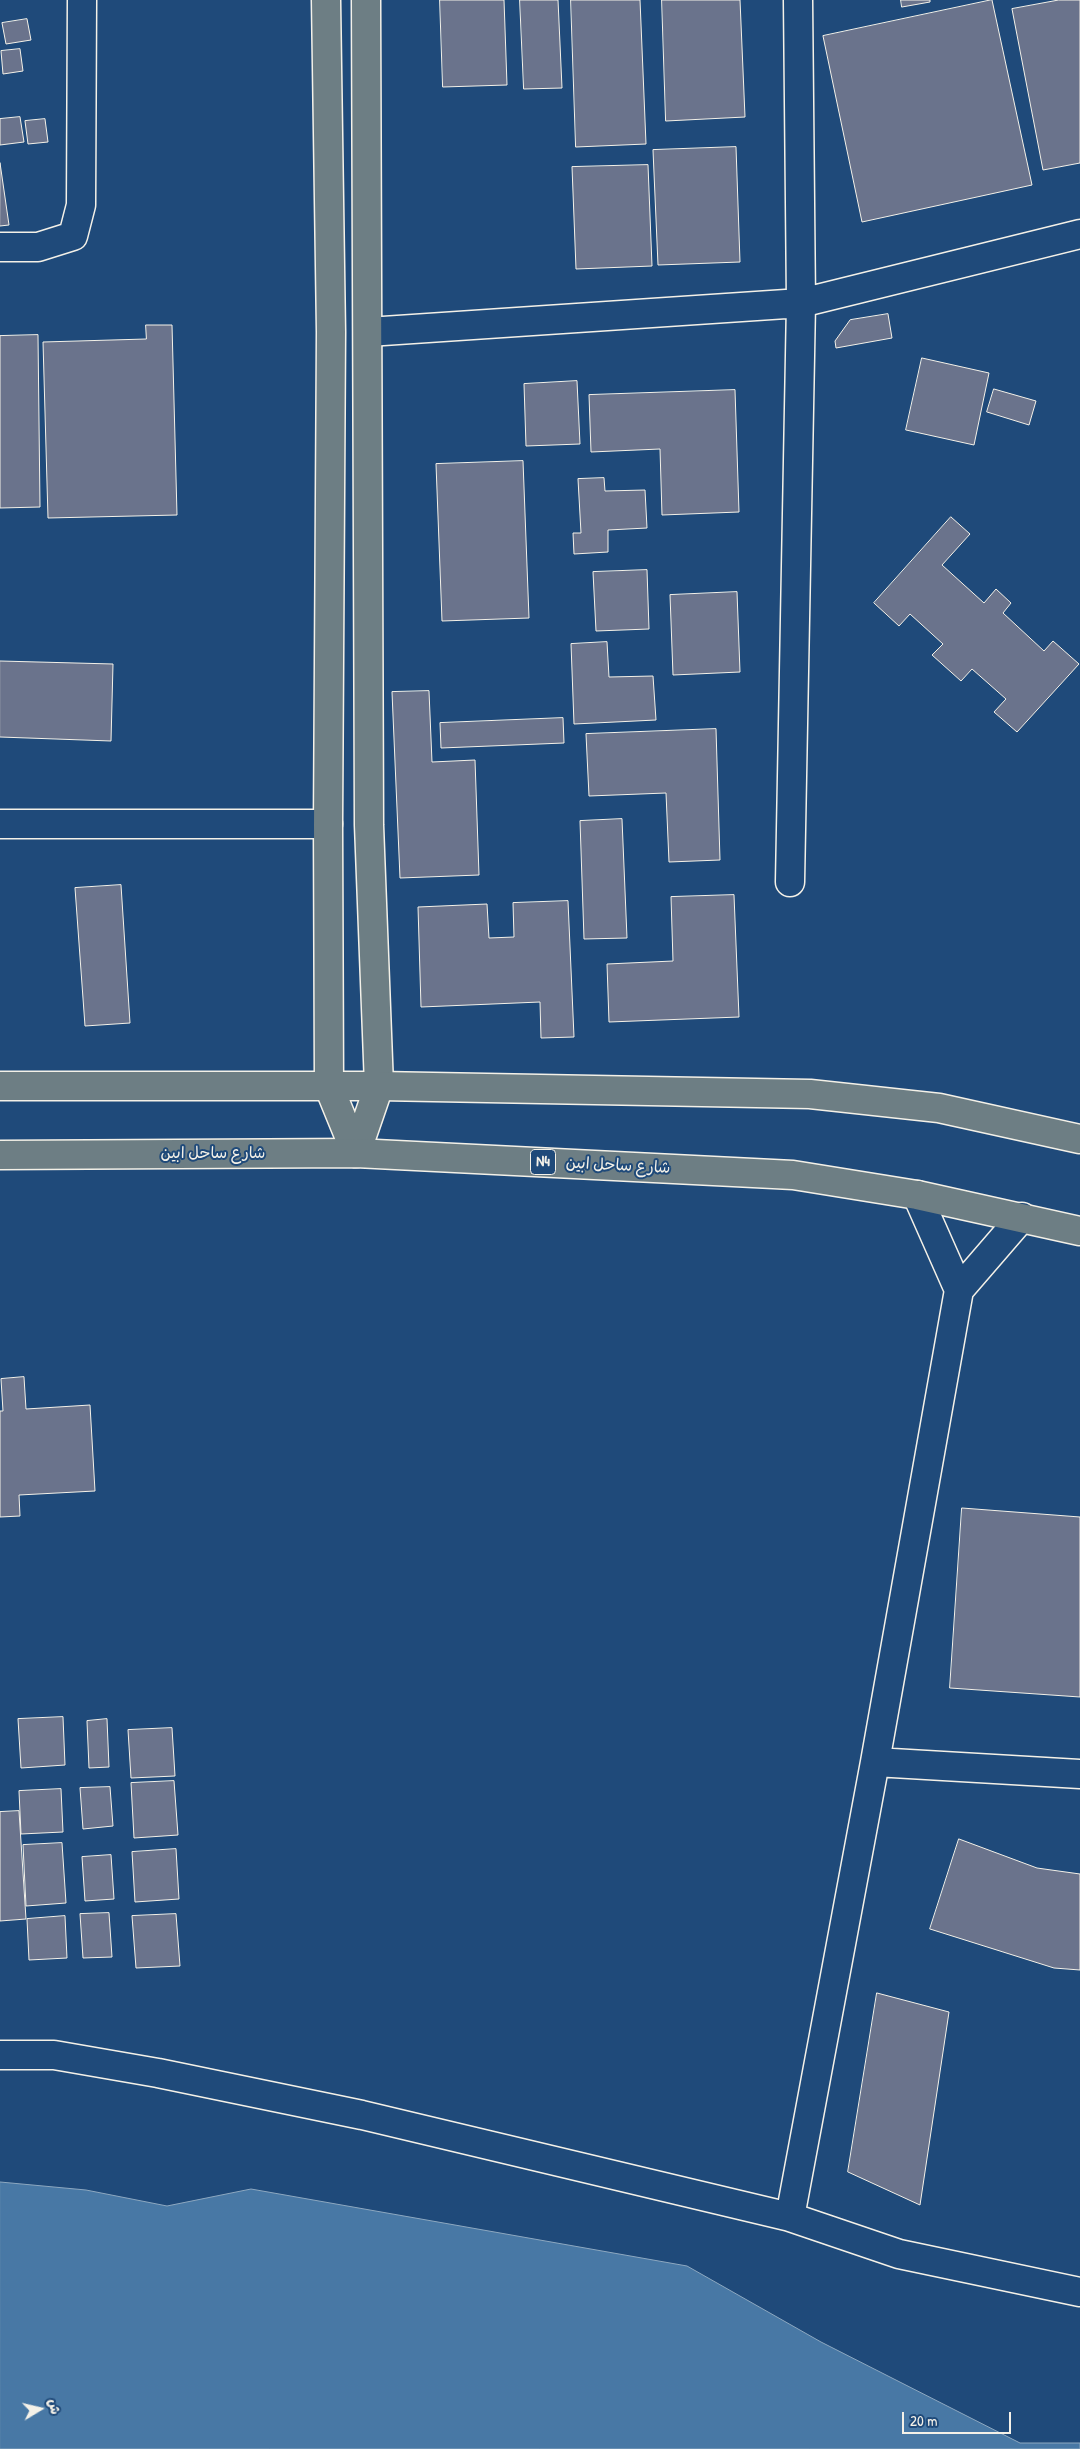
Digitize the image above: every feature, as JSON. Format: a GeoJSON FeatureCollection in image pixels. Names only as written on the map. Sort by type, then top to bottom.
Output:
{"type":"FeatureCollection","features":[{"type":"Feature","properties":{"kind":"main road"},"geometry":{"type":"LineString","coordinates":[[326,0],[331,332],[328,824],[329,1087],[356,1153]]}},
{"type":"Feature","properties":{"kind":"main road"},"geometry":{"type":"LineString","coordinates":[[356,1153],[379,1086],[369,825],[366,0]]}},
{"type":"Feature","properties":{"kind":"main road"},"geometry":{"type":"LineString","coordinates":[[331,332],[368,332]]}},
{"type":"Feature","properties":{"kind":"main road"},"geometry":{"type":"LineString","coordinates":[[328,824],[369,825]]}},
{"type":"Feature","properties":{"kind":"main road"},"geometry":{"type":"LineString","coordinates":[[0,1086],[379,1086],[810,1094],[938,1108],[1080,1139]]}},
{"type":"Feature","properties":{"kind":"main road","name":"شارع ساحل ابين"},"geometry":{"type":"LineString","coordinates":[[0,1155],[356,1153],[793,1175],[917,1195],[1080,1231]]}},
{"type":"Feature","properties":{"kind":"street"},"geometry":{"type":"LineString","coordinates":[[0,247],[38,246],[73,236],[82,205],[82,0]]}},
{"type":"Feature","properties":{"kind":"street"},"geometry":{"type":"LineString","coordinates":[[790,882],[801,303],[798,0]]}},
{"type":"Feature","properties":{"kind":"street"},"geometry":{"type":"LineString","coordinates":[[368,332],[801,303],[1080,234]]}},
{"type":"Feature","properties":{"kind":"street"},"geometry":{"type":"LineString","coordinates":[[0,824],[328,824]]}},
{"type":"Feature","properties":{"kind":"street"},"geometry":{"type":"LineString","coordinates":[[917,1195],[959,1290]]}},
{"type":"Feature","properties":{"kind":"street"},"geometry":{"type":"LineString","coordinates":[[790,2217],[875,1762],[959,1290],[1022,1217]]}},
{"type":"Feature","properties":{"kind":"street"},"geometry":{"type":"LineString","coordinates":[[875,1762],[1080,1774]]}},
{"type":"Feature","properties":{"kind":"street"},"geometry":{"type":"LineString","coordinates":[[0,2056],[54,2056],[158,2073],[362,2115],[790,2217],[898,2254],[1080,2292]]}},
{"type":"Feature","properties":{"kind":"water"},"geometry":{"type":"Polygon","coordinates":[[[0,2182],[86,2190],[167,2206],[251,2189],[687,2266],[821,2342],[1020,2443],[1080,2443],[1080,2449],[0,2449],[0,2182]]]}},
{"type":"Feature","properties":{"kind":"building"},"geometry":{"type":"Polygon","coordinates":[[[440,0],[504,0],[507,85],[443,87],[440,0]]]}},
{"type":"Feature","properties":{"kind":"building"},"geometry":{"type":"Polygon","coordinates":[[[520,0],[558,0],[562,88],[524,89],[520,0]]]}},
{"type":"Feature","properties":{"kind":"building"},"geometry":{"type":"Polygon","coordinates":[[[571,0],[640,0],[646,144],[576,147],[571,0]]]}},
{"type":"Feature","properties":{"kind":"building"},"geometry":{"type":"Polygon","coordinates":[[[662,0],[740,0],[745,117],[666,121],[662,0]]]}},
{"type":"Feature","properties":{"kind":"building"},"geometry":{"type":"Polygon","coordinates":[[[901,0],[930,0],[930,2],[902,7],[901,0]]]}},
{"type":"Feature","properties":{"kind":"building"},"geometry":{"type":"Polygon","coordinates":[[[992,0],[1032,185],[862,222],[823,36],[992,0]]]}},
{"type":"Feature","properties":{"kind":"building"},"geometry":{"type":"Polygon","coordinates":[[[1059,0],[1080,0],[1080,163],[1043,170],[1012,9],[1059,0]]]}},
{"type":"Feature","properties":{"kind":"building"},"geometry":{"type":"Polygon","coordinates":[[[27,19],[31,40],[6,44],[2,23],[27,19]]]}},
{"type":"Feature","properties":{"kind":"building"},"geometry":{"type":"Polygon","coordinates":[[[20,49],[23,71],[3,74],[1,51],[20,49]]]}},
{"type":"Feature","properties":{"kind":"building"},"geometry":{"type":"Polygon","coordinates":[[[20,117],[24,142],[0,145],[0,119],[20,117]]]}},
{"type":"Feature","properties":{"kind":"building"},"geometry":{"type":"Polygon","coordinates":[[[45,119],[48,142],[28,144],[25,121],[45,119]]]}},
{"type":"Feature","properties":{"kind":"building"},"geometry":{"type":"Polygon","coordinates":[[[736,147],[740,262],[658,265],[653,150],[736,147]]]}},
{"type":"Feature","properties":{"kind":"building"},"geometry":{"type":"Polygon","coordinates":[[[0,163],[9,225],[0,226],[0,163]]]}},
{"type":"Feature","properties":{"kind":"building"},"geometry":{"type":"Polygon","coordinates":[[[648,165],[652,266],[576,269],[572,167],[648,165]]]}},
{"type":"Feature","properties":{"kind":"building"},"geometry":{"type":"Polygon","coordinates":[[[888,314],[892,338],[836,348],[835,341],[850,320],[888,314]]]}},
{"type":"Feature","properties":{"kind":"building"},"geometry":{"type":"Polygon","coordinates":[[[146,325],[172,325],[177,515],[48,518],[43,342],[146,339],[146,325]]]}},
{"type":"Feature","properties":{"kind":"building"},"geometry":{"type":"Polygon","coordinates":[[[38,335],[40,507],[0,508],[0,336],[38,335]]]}},
{"type":"Feature","properties":{"kind":"building"},"geometry":{"type":"Polygon","coordinates":[[[922,358],[989,373],[974,445],[906,430],[922,358]]]}},
{"type":"Feature","properties":{"kind":"building"},"geometry":{"type":"Polygon","coordinates":[[[577,381],[580,444],[526,446],[524,384],[577,381]]]}},
{"type":"Feature","properties":{"kind":"building"},"geometry":{"type":"Polygon","coordinates":[[[994,389],[1036,401],[1029,425],[987,412],[994,389]]]}},
{"type":"Feature","properties":{"kind":"building"},"geometry":{"type":"Polygon","coordinates":[[[735,390],[739,512],[662,515],[660,449],[591,452],[589,395],[735,390]]]}},
{"type":"Feature","properties":{"kind":"building"},"geometry":{"type":"Polygon","coordinates":[[[523,461],[529,618],[442,621],[436,464],[523,461]]]}},
{"type":"Feature","properties":{"kind":"building"},"geometry":{"type":"Polygon","coordinates":[[[604,478],[605,491],[645,490],[647,528],[608,530],[608,552],[574,554],[573,533],[581,533],[578,479],[604,478]]]}},
{"type":"Feature","properties":{"kind":"building"},"geometry":{"type":"Polygon","coordinates":[[[951,517],[970,534],[942,565],[984,603],[996,589],[1011,603],[1003,613],[1044,651],[1053,641],[1079,664],[1017,732],[994,712],[1006,699],[972,669],[961,681],[932,655],[943,644],[910,614],[899,626],[874,603],[951,517]]]}},
{"type":"Feature","properties":{"kind":"building"},"geometry":{"type":"Polygon","coordinates":[[[647,570],[649,629],[596,631],[593,572],[647,570]]]}},
{"type":"Feature","properties":{"kind":"building"},"geometry":{"type":"Polygon","coordinates":[[[737,592],[740,672],[673,675],[670,595],[737,592]]]}},
{"type":"Feature","properties":{"kind":"building"},"geometry":{"type":"Polygon","coordinates":[[[607,642],[609,677],[653,676],[656,720],[574,724],[571,644],[607,642]]]}},
{"type":"Feature","properties":{"kind":"building"},"geometry":{"type":"Polygon","coordinates":[[[0,661],[113,664],[111,741],[0,737],[0,661]]]}},
{"type":"Feature","properties":{"kind":"building"},"geometry":{"type":"Polygon","coordinates":[[[429,691],[432,762],[475,760],[479,875],[400,878],[392,692],[429,691]]]}},
{"type":"Feature","properties":{"kind":"building"},"geometry":{"type":"Polygon","coordinates":[[[563,718],[564,743],[441,748],[440,723],[563,718]]]}},
{"type":"Feature","properties":{"kind":"building"},"geometry":{"type":"Polygon","coordinates":[[[716,729],[720,860],[669,862],[666,793],[589,796],[586,734],[716,729]]]}},
{"type":"Feature","properties":{"kind":"building"},"geometry":{"type":"Polygon","coordinates":[[[622,819],[627,938],[584,939],[580,821],[622,819]]]}},
{"type":"Feature","properties":{"kind":"building"},"geometry":{"type":"Polygon","coordinates":[[[121,885],[130,1023],[85,1026],[75,888],[121,885]]]}},
{"type":"Feature","properties":{"kind":"building"},"geometry":{"type":"Polygon","coordinates":[[[734,895],[739,1017],[609,1022],[607,964],[673,961],[671,897],[734,895]]]}},
{"type":"Feature","properties":{"kind":"building"},"geometry":{"type":"Polygon","coordinates":[[[568,901],[574,1037],[541,1038],[540,1002],[421,1007],[418,907],[487,904],[489,938],[514,937],[513,903],[568,901]]]}},
{"type":"Feature","properties":{"kind":"building"},"geometry":{"type":"Polygon","coordinates":[[[24,1377],[26,1409],[90,1405],[95,1491],[19,1495],[20,1516],[0,1517],[0,1411],[3,1411],[1,1379],[24,1377]]]}},
{"type":"Feature","properties":{"kind":"building"},"geometry":{"type":"Polygon","coordinates":[[[962,1508],[1080,1517],[1080,1697],[950,1688],[962,1508]]]}},
{"type":"Feature","properties":{"kind":"building"},"geometry":{"type":"Polygon","coordinates":[[[63,1717],[65,1765],[21,1768],[18,1719],[63,1717]]]}},
{"type":"Feature","properties":{"kind":"building"},"geometry":{"type":"Polygon","coordinates":[[[107,1719],[109,1767],[89,1768],[87,1721],[107,1719]]]}},
{"type":"Feature","properties":{"kind":"building"},"geometry":{"type":"Polygon","coordinates":[[[172,1728],[175,1776],[131,1778],[128,1730],[172,1728]]]}},
{"type":"Feature","properties":{"kind":"building"},"geometry":{"type":"Polygon","coordinates":[[[174,1781],[178,1835],[134,1838],[131,1783],[174,1781]]]}},
{"type":"Feature","properties":{"kind":"building"},"geometry":{"type":"Polygon","coordinates":[[[110,1787],[113,1826],[83,1829],[80,1788],[110,1787]]]}},
{"type":"Feature","properties":{"kind":"building"},"geometry":{"type":"Polygon","coordinates":[[[61,1789],[63,1832],[21,1834],[19,1791],[61,1789]]]}},
{"type":"Feature","properties":{"kind":"building"},"geometry":{"type":"Polygon","coordinates":[[[19,1811],[26,1919],[0,1921],[0,1812],[19,1811]]]}},
{"type":"Feature","properties":{"kind":"building"},"geometry":{"type":"Polygon","coordinates":[[[959,1839],[1037,1868],[1080,1874],[1080,1970],[1054,1968],[930,1929],[959,1839]]]}},
{"type":"Feature","properties":{"kind":"building"},"geometry":{"type":"Polygon","coordinates":[[[62,1843],[66,1903],[26,1906],[23,1845],[62,1843]]]}},
{"type":"Feature","properties":{"kind":"building"},"geometry":{"type":"Polygon","coordinates":[[[176,1849],[179,1899],[135,1902],[132,1852],[176,1849]]]}},
{"type":"Feature","properties":{"kind":"building"},"geometry":{"type":"Polygon","coordinates":[[[111,1855],[114,1899],[85,1901],[82,1857],[111,1855]]]}},
{"type":"Feature","properties":{"kind":"building"},"geometry":{"type":"Polygon","coordinates":[[[109,1913],[112,1957],[83,1958],[80,1914],[109,1913]]]}},
{"type":"Feature","properties":{"kind":"building"},"geometry":{"type":"Polygon","coordinates":[[[176,1914],[180,1966],[136,1968],[132,1916],[176,1914]]]}},
{"type":"Feature","properties":{"kind":"building"},"geometry":{"type":"Polygon","coordinates":[[[65,1916],[67,1958],[29,1960],[27,1919],[65,1916]]]}},
{"type":"Feature","properties":{"kind":"building"},"geometry":{"type":"Polygon","coordinates":[[[877,1993],[949,2012],[920,2205],[848,2172],[877,1993]]]}}]}
